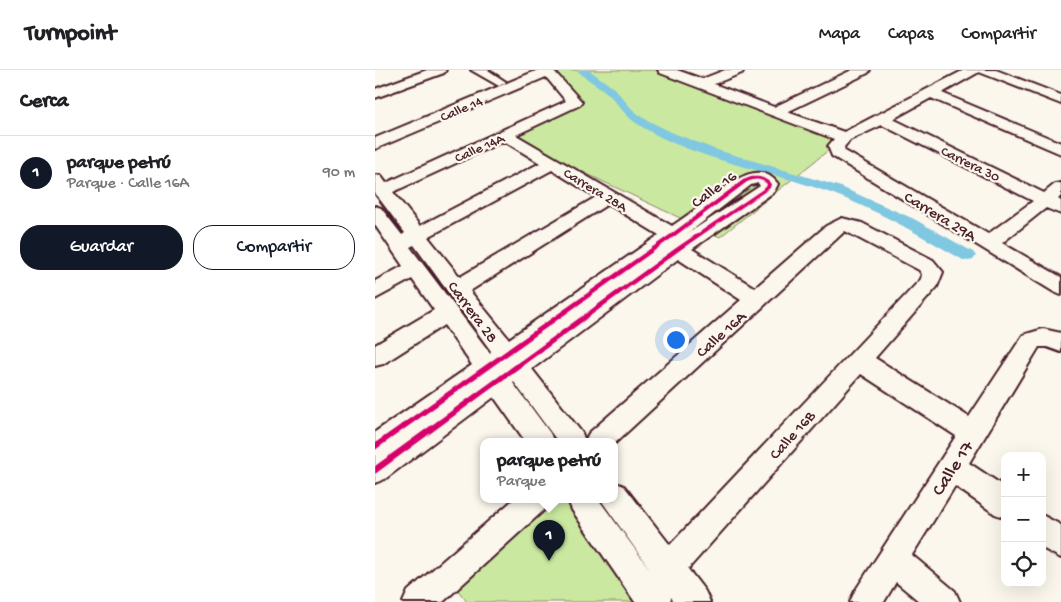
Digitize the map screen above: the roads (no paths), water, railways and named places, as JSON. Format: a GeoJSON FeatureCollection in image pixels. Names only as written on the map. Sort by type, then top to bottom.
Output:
{"type":"FeatureCollection","features":[{"type":"Feature","properties":{"kind":"street"},"geometry":{"type":"LineString","coordinates":[[375,94],[439,70]]}},
{"type":"Feature","properties":{"kind":"street"},"geometry":{"type":"LineString","coordinates":[[478,70],[499,82]]}},
{"type":"Feature","properties":{"kind":"street","name":"Calle 14"},"geometry":{"type":"LineString","coordinates":[[375,133],[528,70]]}},
{"type":"Feature","properties":{"kind":"street"},"geometry":{"type":"LineString","coordinates":[[665,70],[845,137],[974,70]]}},
{"type":"Feature","properties":{"kind":"street"},"geometry":{"type":"LineString","coordinates":[[702,84],[737,70]]}},
{"type":"Feature","properties":{"kind":"street"},"geometry":{"type":"LineString","coordinates":[[775,112],[863,70]]}},
{"type":"Feature","properties":{"kind":"street"},"geometry":{"type":"LineString","coordinates":[[984,70],[1061,100]]}},
{"type":"Feature","properties":{"kind":"street","name":"Calle 14"},"geometry":{"type":"LineString","coordinates":[[375,144],[546,71]]}},
{"type":"Feature","properties":{"kind":"street","name":"Calle 14A"},"geometry":{"type":"LineString","coordinates":[[379,186],[505,135],[575,102],[555,78],[546,71]]}},
{"type":"Feature","properties":{"kind":"street"},"geometry":{"type":"LineString","coordinates":[[931,93],[1061,149]]}},
{"type":"Feature","properties":{"kind":"street","name":"Carrera 30"},"geometry":{"type":"LineString","coordinates":[[882,119],[1053,204]]}},
{"type":"Feature","properties":{"kind":"street","name":"Carrera 28A"},"geometry":{"type":"LineString","coordinates":[[505,135],[608,197],[679,243],[757,300]]}},
{"type":"Feature","properties":{"kind":"street","name":"Carrera 29A"},"geometry":{"type":"LineString","coordinates":[[845,137],[836,146],[838,153],[1061,286]]}},
{"type":"Feature","properties":{"kind":"street"},"geometry":{"type":"LineString","coordinates":[[408,240],[552,163]]}},
{"type":"Feature","properties":{"kind":"street","name":"Carrera 28"},"geometry":{"type":"LineString","coordinates":[[379,186],[408,240],[415,268],[538,438]]}},
{"type":"Feature","properties":{"kind":"street"},"geometry":{"type":"LineString","coordinates":[[989,243],[1053,204],[1061,188]]}},
{"type":"Feature","properties":{"kind":"street"},"geometry":{"type":"LineString","coordinates":[[457,290],[608,197]]}},
{"type":"Feature","properties":{"kind":"street","name":"Carrera 28"},"geometry":{"type":"LineString","coordinates":[[378,224],[408,240],[457,290],[570,438]]}},
{"type":"Feature","properties":{"kind":"street","name":"Calle 16A"},"geometry":{"type":"LineString","coordinates":[[602,438],[833,230],[842,224],[863,231],[926,265],[933,272]]}},
{"type":"Feature","properties":{"kind":"street"},"geometry":{"type":"LineString","coordinates":[[375,470],[492,375],[679,243]]}},
{"type":"Feature","properties":{"kind":"street"},"geometry":{"type":"LineString","coordinates":[[375,291],[415,268]]}},
{"type":"Feature","properties":{"kind":"street","name":"Calle 16B"},"geometry":{"type":"LineString","coordinates":[[654,601],[669,568],[930,282],[933,272]]}},
{"type":"Feature","properties":{"kind":"street"},"geometry":{"type":"LineString","coordinates":[[375,357],[447,312]]}},
{"type":"Feature","properties":{"kind":"street","name":"Calle 17"},"geometry":{"type":"LineString","coordinates":[[865,602],[1031,341],[1051,340]]}},
{"type":"Feature","properties":{"kind":"street"},"geometry":{"type":"LineString","coordinates":[[859,360],[973,433]]}},
{"type":"Feature","properties":{"kind":"street"},"geometry":{"type":"LineString","coordinates":[[375,447],[492,375]]}},
{"type":"Feature","properties":{"kind":"street"},"geometry":{"type":"LineString","coordinates":[[951,467],[1001,501]]}},
{"type":"Feature","properties":{"kind":"street"},"geometry":{"type":"LineString","coordinates":[[618,501],[694,602]]}},
{"type":"Feature","properties":{"kind":"street"},"geometry":{"type":"LineString","coordinates":[[434,597],[531,503]]}},
{"type":"Feature","properties":{"kind":"street"},"geometry":{"type":"LineString","coordinates":[[584,503],[654,601]]}},
{"type":"Feature","properties":{"kind":"street"},"geometry":{"type":"LineString","coordinates":[[1046,533],[1061,543]]}},
{"type":"Feature","properties":{"kind":"street"},"geometry":{"type":"LineString","coordinates":[[893,559],[944,602]]}},
{"type":"Feature","properties":{"kind":"waterway"},"geometry":{"type":"LineString","coordinates":[[582,70],[611,91],[627,110],[639,120],[667,135],[710,152],[836,190],[909,222],[968,256]]}},
{"type":"Feature","properties":{"kind":"place","name":"parque petrú"},"geometry":{"type":"Point","coordinates":[549,561]}}]}
